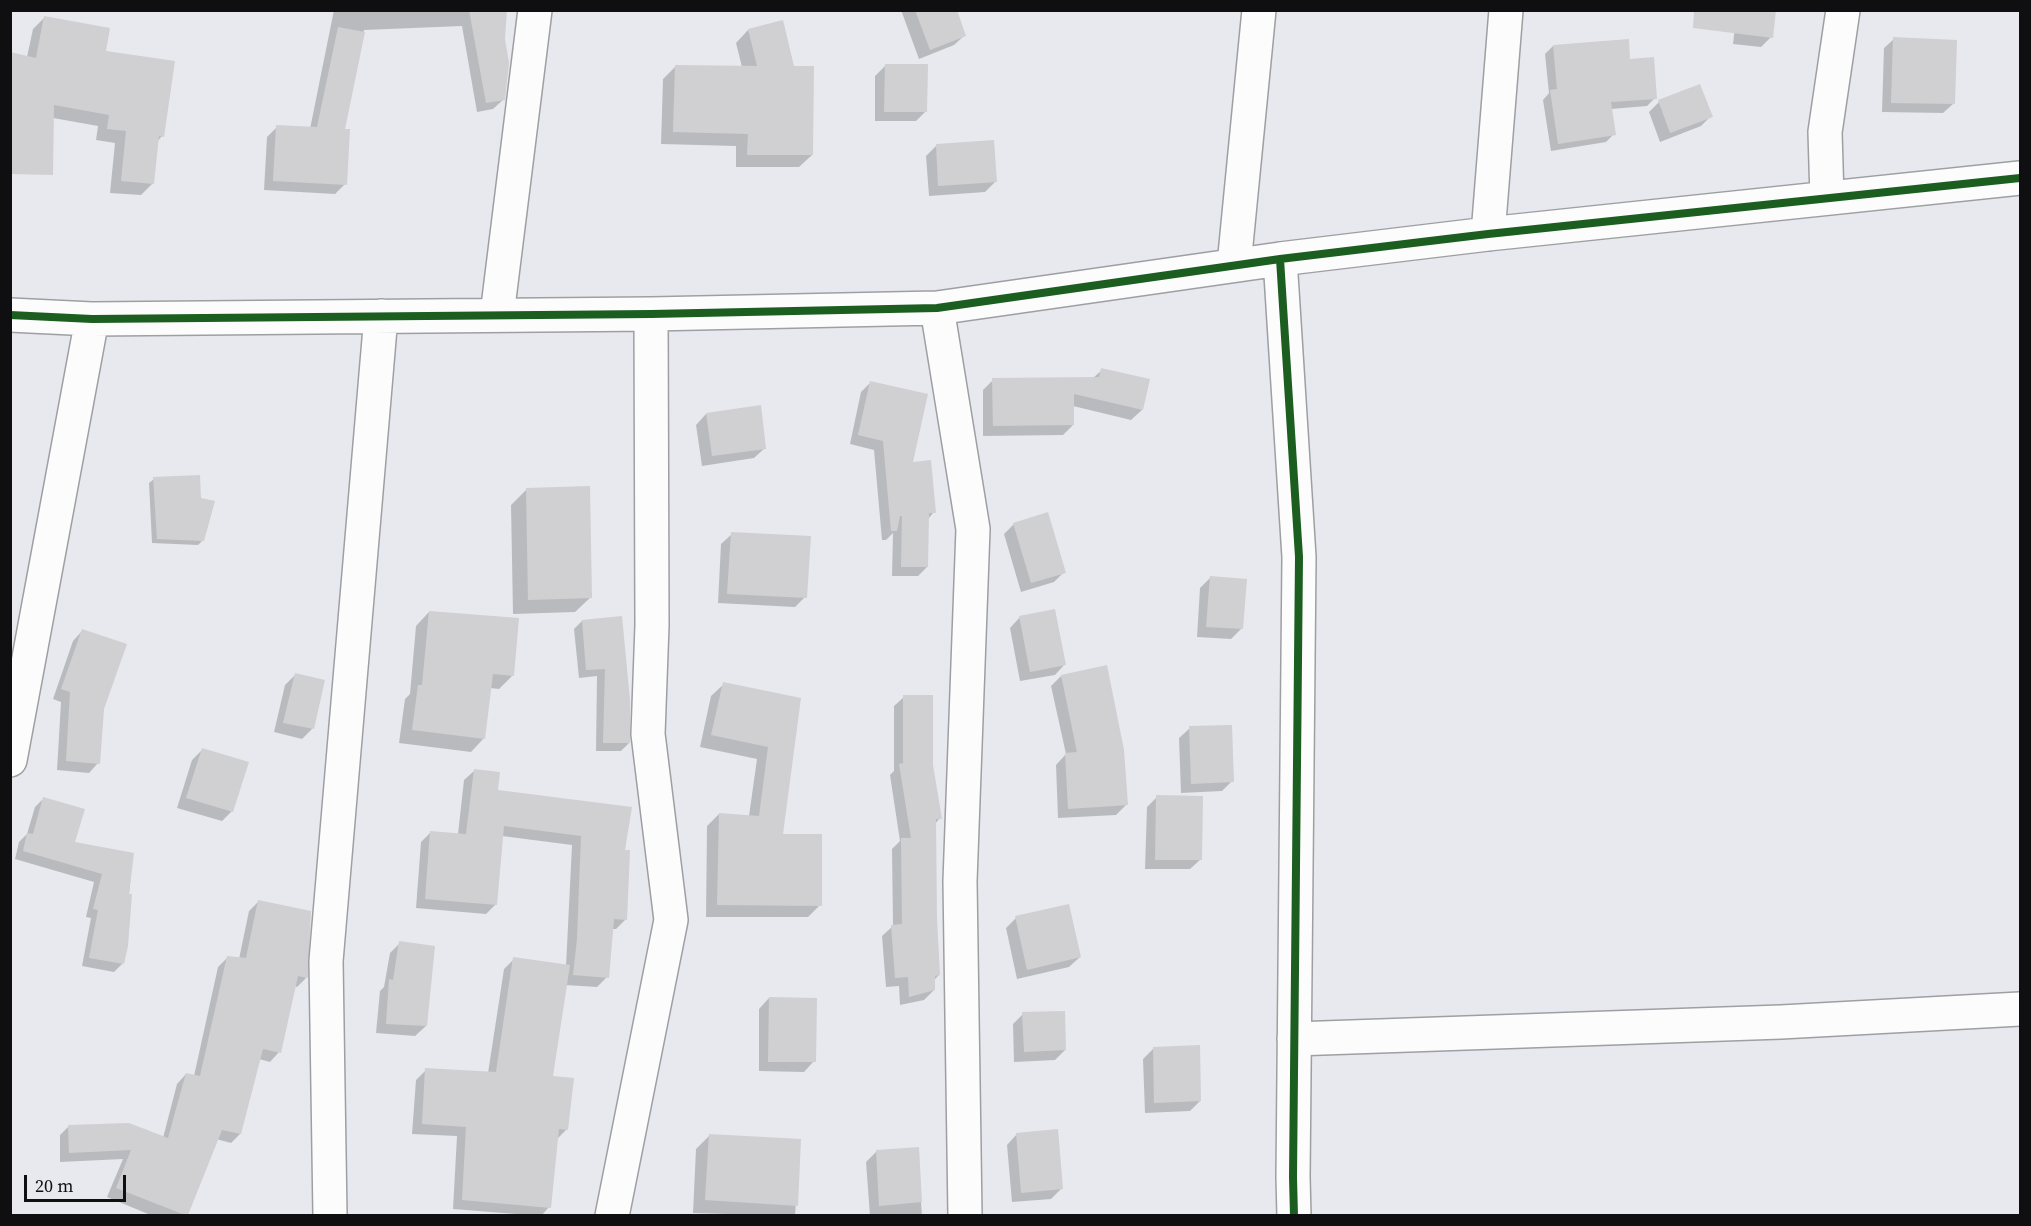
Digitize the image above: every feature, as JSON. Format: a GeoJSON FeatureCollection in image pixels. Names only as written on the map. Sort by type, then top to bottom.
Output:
{"type":"FeatureCollection","features":[{"type":"Feature","properties":{"kind":"street"},"geometry":{"type":"LineString","coordinates":[[497,315],[535,10]]}},
{"type":"Feature","properties":{"kind":"street"},"geometry":{"type":"LineString","coordinates":[[1234,265],[1259,10]]}},
{"type":"Feature","properties":{"kind":"street"},"geometry":{"type":"LineString","coordinates":[[1488,234],[1506,10]]}},
{"type":"Feature","properties":{"kind":"street"},"geometry":{"type":"LineString","coordinates":[[1827,198],[1825,132],[1843,10]]}},
{"type":"Feature","properties":{"kind":"street"},"geometry":{"type":"LineString","coordinates":[[10,315],[92,319],[651,314],[937,308],[1234,265],[1488,234],[2020,178]]}},
{"type":"Feature","properties":{"kind":"street"},"geometry":{"type":"LineString","coordinates":[[1280,259],[1299,557],[1294,1215]]}},
{"type":"Feature","properties":{"kind":"street"},"geometry":{"type":"LineString","coordinates":[[937,308],[973,529],[960,881],[965,1215]]}},
{"type":"Feature","properties":{"kind":"street"},"geometry":{"type":"LineString","coordinates":[[612,1215],[671,920],[648,734],[652,625],[651,314]]}},
{"type":"Feature","properties":{"kind":"street"},"geometry":{"type":"LineString","coordinates":[[330,1215],[326,961],[381,316]]}},
{"type":"Feature","properties":{"kind":"street"},"geometry":{"type":"LineString","coordinates":[[10,760],[92,319]]}},
{"type":"Feature","properties":{"kind":"street"},"geometry":{"type":"LineString","coordinates":[[1294,1039],[1780,1022],[2020,1008]]}},
{"type":"Feature","properties":{"kind":"building"},"geometry":{"type":"Polygon","coordinates":[[[469,10],[507,10],[505,39],[509,63],[505,100],[486,103],[469,10]]]}},
{"type":"Feature","properties":{"kind":"building"},"geometry":{"type":"Polygon","coordinates":[[[915,10],[957,10],[966,36],[930,50],[915,10]]]}},
{"type":"Feature","properties":{"kind":"building"},"geometry":{"type":"Polygon","coordinates":[[[1694,10],[1776,10],[1773,38],[1693,28],[1694,10]]]}},
{"type":"Feature","properties":{"kind":"building"},"geometry":{"type":"Polygon","coordinates":[[[44,16],[110,28],[106,51],[175,61],[164,137],[159,136],[154,184],[121,181],[126,131],[107,129],[109,115],[54,105],[53,175],[10,174],[10,52],[36,58],[44,16]]]}},
{"type":"Feature","properties":{"kind":"building"},"geometry":{"type":"Polygon","coordinates":[[[783,20],[794,66],[814,66],[813,155],[747,155],[748,134],[673,132],[675,65],[757,66],[748,29],[783,20]]]}},
{"type":"Feature","properties":{"kind":"building"},"geometry":{"type":"Polygon","coordinates":[[[338,27],[365,32],[345,129],[350,129],[347,185],[273,181],[276,125],[317,127],[338,27]]]}},
{"type":"Feature","properties":{"kind":"building"},"geometry":{"type":"Polygon","coordinates":[[[1893,37],[1957,40],[1955,104],[1891,103],[1893,37]]]}},
{"type":"Feature","properties":{"kind":"building"},"geometry":{"type":"Polygon","coordinates":[[[1629,39],[1630,59],[1654,57],[1657,99],[1611,102],[1616,135],[1558,144],[1550,90],[1557,89],[1553,45],[1629,39]]]}},
{"type":"Feature","properties":{"kind":"building"},"geometry":{"type":"Polygon","coordinates":[[[885,64],[928,64],[927,112],[884,112],[885,64]]]}},
{"type":"Feature","properties":{"kind":"building"},"geometry":{"type":"Polygon","coordinates":[[[1700,84],[1713,117],[1670,133],[1658,100],[1700,84]]]}},
{"type":"Feature","properties":{"kind":"building"},"geometry":{"type":"Polygon","coordinates":[[[994,140],[997,182],[938,186],[936,144],[994,140]]]}},
{"type":"Feature","properties":{"kind":"building"},"geometry":{"type":"Polygon","coordinates":[[[1101,368],[1150,379],[1143,410],[1074,394],[1074,425],[993,426],[992,378],[1099,377],[1101,368]]]}},
{"type":"Feature","properties":{"kind":"building"},"geometry":{"type":"Polygon","coordinates":[[[870,381],[928,394],[913,462],[931,460],[936,513],[929,513],[928,567],[901,567],[902,516],[900,516],[897,531],[891,531],[883,441],[858,435],[870,381]]]}},
{"type":"Feature","properties":{"kind":"building"},"geometry":{"type":"Polygon","coordinates":[[[761,405],[766,449],[712,456],[706,413],[761,405]]]}},
{"type":"Feature","properties":{"kind":"building"},"geometry":{"type":"Polygon","coordinates":[[[200,475],[201,498],[215,501],[204,541],[157,539],[153,477],[200,475]]]}},
{"type":"Feature","properties":{"kind":"building"},"geometry":{"type":"Polygon","coordinates":[[[590,486],[592,598],[528,600],[526,488],[590,486]]]}},
{"type":"Feature","properties":{"kind":"building"},"geometry":{"type":"Polygon","coordinates":[[[1048,512],[1066,573],[1031,583],[1013,523],[1048,512]]]}},
{"type":"Feature","properties":{"kind":"building"},"geometry":{"type":"Polygon","coordinates":[[[731,532],[811,536],[807,598],[727,594],[731,532]]]}},
{"type":"Feature","properties":{"kind":"building"},"geometry":{"type":"Polygon","coordinates":[[[1210,576],[1247,579],[1243,629],[1206,627],[1210,576]]]}},
{"type":"Feature","properties":{"kind":"building"},"geometry":{"type":"Polygon","coordinates":[[[1055,609],[1066,665],[1030,672],[1019,616],[1055,609]]]}},
{"type":"Feature","properties":{"kind":"building"},"geometry":{"type":"Polygon","coordinates":[[[429,611],[519,618],[514,676],[493,674],[485,739],[412,730],[418,685],[422,685],[429,611]]]}},
{"type":"Feature","properties":{"kind":"building"},"geometry":{"type":"Polygon","coordinates":[[[622,616],[630,700],[630,743],[603,743],[605,669],[586,670],[582,620],[622,616]]]}},
{"type":"Feature","properties":{"kind":"building"},"geometry":{"type":"Polygon","coordinates":[[[82,629],[127,644],[104,709],[100,764],[66,761],[70,692],[61,689],[82,629]]]}},
{"type":"Feature","properties":{"kind":"building"},"geometry":{"type":"Polygon","coordinates":[[[1107,665],[1124,750],[1128,805],[1068,809],[1065,753],[1077,752],[1061,675],[1107,665]]]}},
{"type":"Feature","properties":{"kind":"building"},"geometry":{"type":"Polygon","coordinates":[[[295,673],[325,680],[314,729],[283,723],[295,673]]]}},
{"type":"Feature","properties":{"kind":"building"},"geometry":{"type":"Polygon","coordinates":[[[723,682],[801,698],[783,834],[822,834],[822,906],[717,905],[719,813],[759,816],[768,747],[711,735],[723,682]]]}},
{"type":"Feature","properties":{"kind":"building"},"geometry":{"type":"Polygon","coordinates":[[[903,695],[933,695],[933,765],[942,819],[936,819],[940,975],[935,976],[935,990],[909,997],[908,977],[895,978],[891,925],[902,924],[901,838],[911,838],[899,764],[903,763],[903,695]]]}},
{"type":"Feature","properties":{"kind":"building"},"geometry":{"type":"Polygon","coordinates":[[[1232,725],[1234,782],[1191,784],[1189,726],[1232,725]]]}},
{"type":"Feature","properties":{"kind":"building"},"geometry":{"type":"Polygon","coordinates":[[[202,748],[249,762],[233,812],[186,798],[202,748]]]}},
{"type":"Feature","properties":{"kind":"building"},"geometry":{"type":"Polygon","coordinates":[[[474,769],[500,772],[498,790],[632,807],[625,850],[630,850],[627,920],[614,919],[609,978],[573,975],[577,939],[581,836],[504,826],[497,905],[425,899],[430,831],[466,834],[474,769]]]}},
{"type":"Feature","properties":{"kind":"building"},"geometry":{"type":"Polygon","coordinates":[[[1156,795],[1203,796],[1202,860],[1155,860],[1156,795]]]}},
{"type":"Feature","properties":{"kind":"building"},"geometry":{"type":"Polygon","coordinates":[[[43,797],[85,809],[75,842],[134,853],[129,894],[132,894],[128,946],[124,964],[89,958],[98,910],[93,909],[102,874],[23,851],[27,833],[33,834],[43,797]]]}},
{"type":"Feature","properties":{"kind":"building"},"geometry":{"type":"Polygon","coordinates":[[[258,900],[311,911],[308,978],[298,976],[281,1053],[263,1049],[241,1134],[222,1130],[188,1215],[185,1215],[116,1188],[131,1150],[69,1153],[68,1125],[129,1123],[168,1138],[186,1073],[200,1076],[227,956],[246,958],[258,900]]]}},
{"type":"Feature","properties":{"kind":"building"},"geometry":{"type":"Polygon","coordinates":[[[1069,904],[1081,957],[1027,970],[1015,916],[1069,904]]]}},
{"type":"Feature","properties":{"kind":"building"},"geometry":{"type":"Polygon","coordinates":[[[399,941],[435,946],[427,1026],[386,1024],[389,979],[393,980],[399,941]]]}},
{"type":"Feature","properties":{"kind":"building"},"geometry":{"type":"Polygon","coordinates":[[[513,957],[570,965],[553,1076],[574,1078],[568,1130],[559,1129],[551,1208],[462,1200],[466,1127],[422,1124],[425,1068],[496,1072],[513,957]]]}},
{"type":"Feature","properties":{"kind":"building"},"geometry":{"type":"Polygon","coordinates":[[[769,997],[817,998],[816,1062],[768,1062],[769,997]]]}},
{"type":"Feature","properties":{"kind":"building"},"geometry":{"type":"Polygon","coordinates":[[[1065,1011],[1066,1050],[1024,1052],[1022,1012],[1065,1011]]]}},
{"type":"Feature","properties":{"kind":"building"},"geometry":{"type":"Polygon","coordinates":[[[1200,1045],[1201,1101],[1154,1103],[1153,1047],[1200,1045]]]}},
{"type":"Feature","properties":{"kind":"building"},"geometry":{"type":"Polygon","coordinates":[[[1058,1129],[1063,1189],[1021,1193],[1016,1133],[1058,1129]]]}},
{"type":"Feature","properties":{"kind":"building"},"geometry":{"type":"Polygon","coordinates":[[[709,1134],[801,1139],[798,1206],[705,1200],[709,1134]]]}},
{"type":"Feature","properties":{"kind":"building"},"geometry":{"type":"Polygon","coordinates":[[[919,1147],[922,1202],[879,1206],[876,1150],[919,1147]]]}},
{"type":"Feature","properties":{"kind":"cycle path"},"geometry":{"type":"LineString","coordinates":[[10,315],[92,319],[651,314],[937,308],[1280,259],[1488,234],[2020,178]]}},
{"type":"Feature","properties":{"kind":"cycle path"},"geometry":{"type":"LineString","coordinates":[[1280,259],[1299,557],[1294,1216]]}}]}
